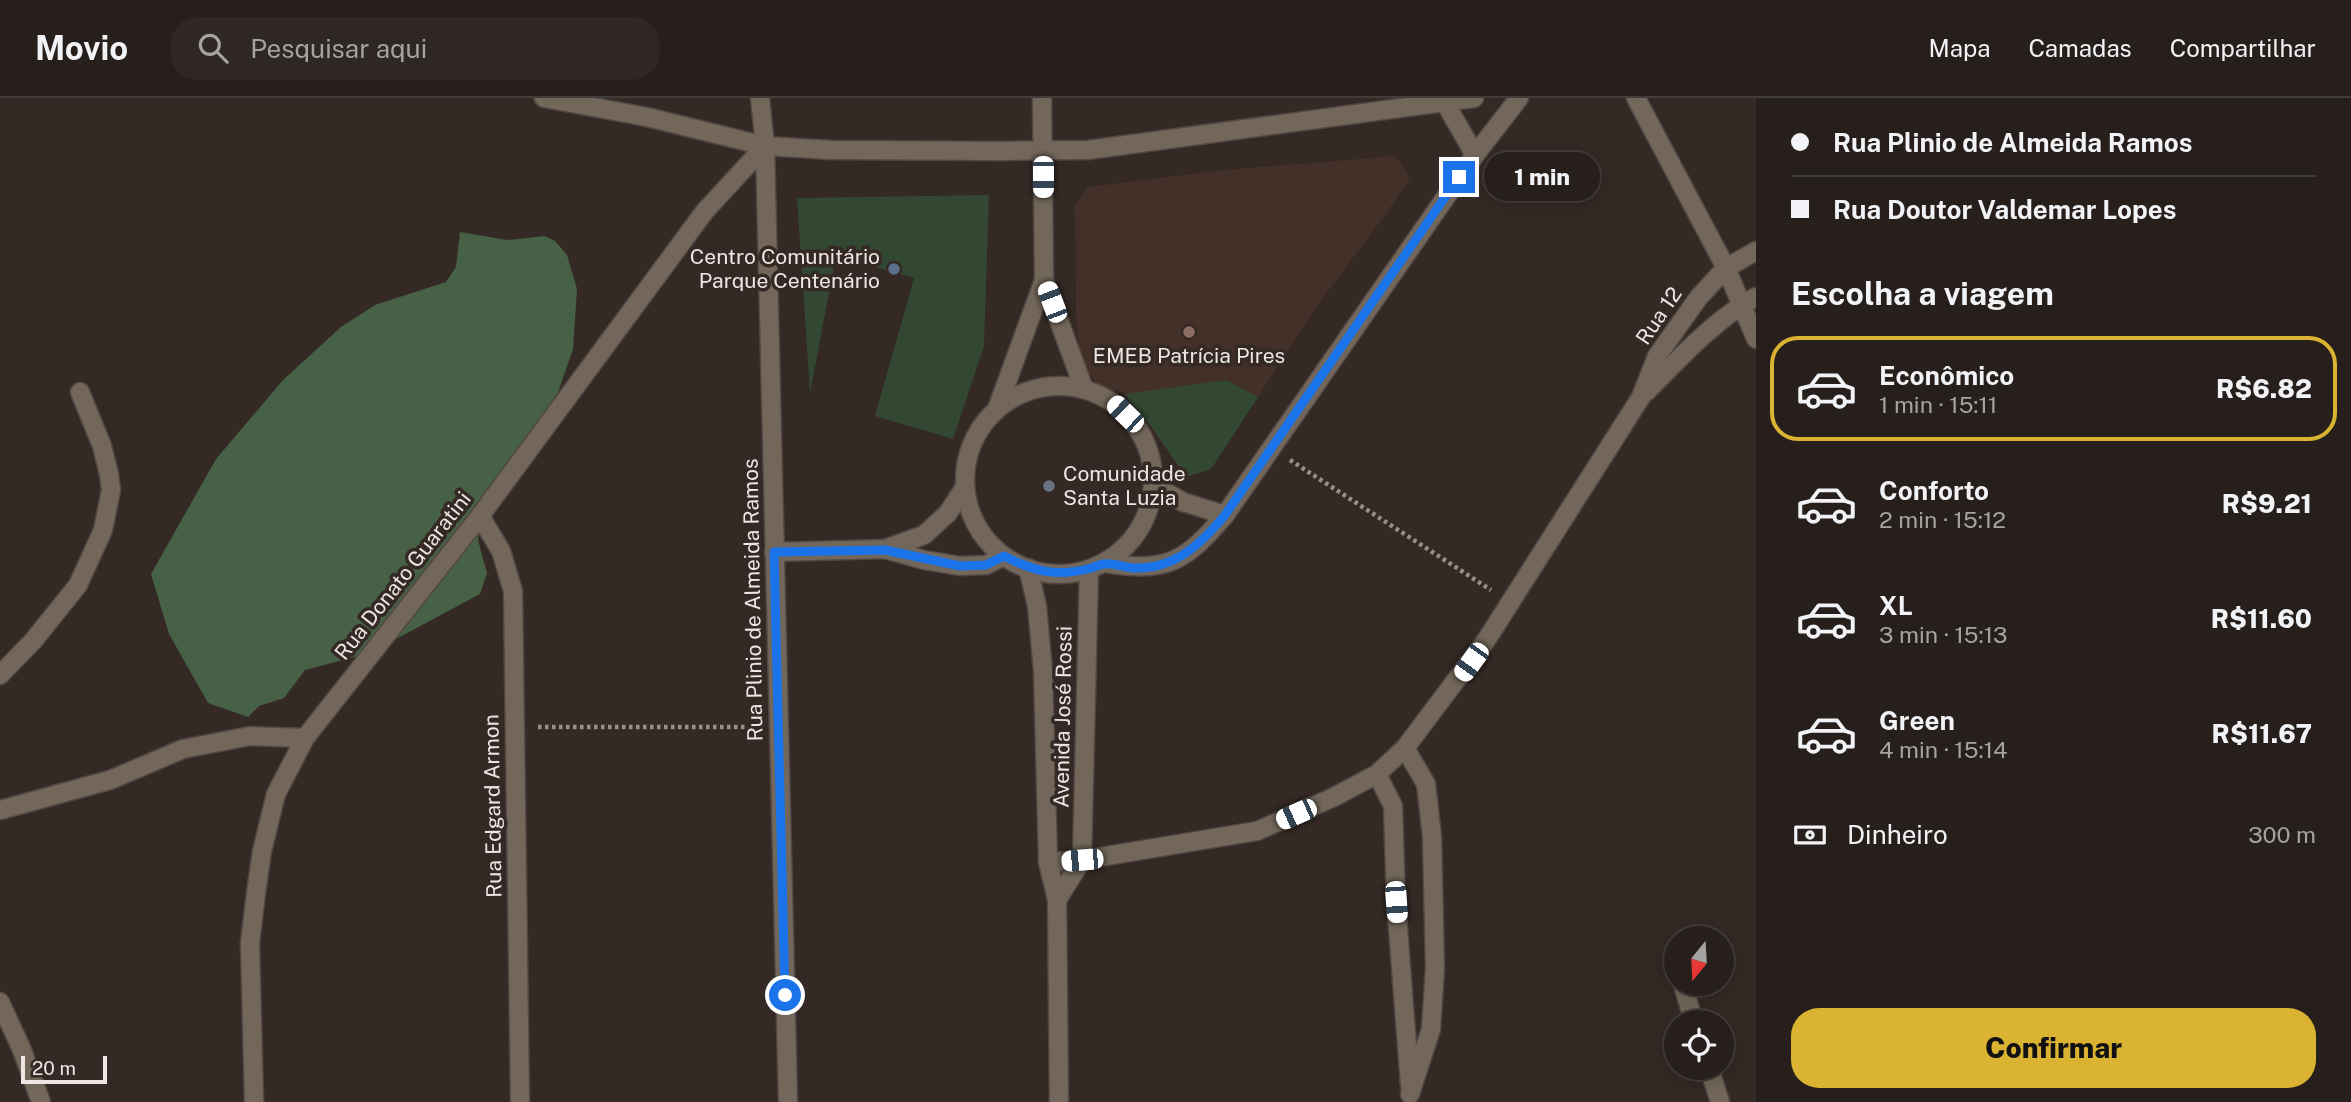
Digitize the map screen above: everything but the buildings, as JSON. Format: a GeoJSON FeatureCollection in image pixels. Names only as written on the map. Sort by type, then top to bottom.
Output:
{"type":"FeatureCollection","features":[{"type":"Feature","properties":{"kind":"street"},"geometry":{"type":"LineString","coordinates":[[544,98],[647,117],[765,146],[832,150],[1043,151],[1088,150],[1474,98]]}},
{"type":"Feature","properties":{"kind":"street","name":"Rua Plinio de Almeida Ramos"},"geometry":{"type":"LineString","coordinates":[[760,98],[765,146],[788,1102]]}},
{"type":"Feature","properties":{"kind":"street"},"geometry":{"type":"LineString","coordinates":[[1042,98],[1044,280],[1084,389]]}},
{"type":"Feature","properties":{"kind":"street"},"geometry":{"type":"LineString","coordinates":[[1097,566],[1130,543],[1147,516],[1154,485],[1150,454],[1136,425],[1113,402],[1084,389],[1053,385],[1023,392],[997,409],[978,431],[967,458],[965,487],[971,513],[984,537],[1004,556],[1028,568],[1058,574],[1097,566],[1135,568],[1169,564],[1203,542],[1225,515],[1475,155],[1519,98]]}},
{"type":"Feature","properties":{"kind":"street"},"geometry":{"type":"LineString","coordinates":[[1636,98],[1726,268],[1749,301],[1756,339]]}},
{"type":"Feature","properties":{"kind":"street"},"geometry":{"type":"LineString","coordinates":[[1444,102],[1475,155]]}},
{"type":"Feature","properties":{"kind":"street","name":"Rua Donato Guaratini"},"geometry":{"type":"LineString","coordinates":[[254,1102],[250,943],[256,893],[262,851],[276,794],[305,738],[480,516],[705,211],[765,146]]}},
{"type":"Feature","properties":{"kind":"street","name":"Rua 12"},"geometry":{"type":"LineString","coordinates":[[1642,397],[1657,356],[1699,297],[1726,268],[1756,251]]}},
{"type":"Feature","properties":{"kind":"street"},"geometry":{"type":"LineString","coordinates":[[997,409],[1044,280]]}},
{"type":"Feature","properties":{"kind":"street"},"geometry":{"type":"LineString","coordinates":[[1048,863],[1082,860],[1257,831],[1334,797],[1377,774],[1405,748],[1487,639],[1642,397],[1712,329],[1749,301]]}},
{"type":"Feature","properties":{"kind":"street"},"geometry":{"type":"LineString","coordinates":[[0,675],[79,585],[99,539],[108,509],[111,490],[109,474],[102,446],[80,393]]}},
{"type":"Feature","properties":{"kind":"street"},"geometry":{"type":"LineString","coordinates":[[1154,485],[1183,502],[1225,515]]}},
{"type":"Feature","properties":{"kind":"street"},"geometry":{"type":"LineString","coordinates":[[885,550],[924,535],[948,513],[965,487]]}},
{"type":"Feature","properties":{"kind":"street","name":"Rua Edgard Armon"},"geometry":{"type":"LineString","coordinates":[[480,516],[502,551],[513,591],[520,1102]]}},
{"type":"Feature","properties":{"kind":"street"},"geometry":{"type":"LineString","coordinates":[[774,552],[885,550],[960,566],[986,565],[1004,556]]}},
{"type":"Feature","properties":{"kind":"street","name":"Avenida José Rossi"},"geometry":{"type":"LineString","coordinates":[[1082,860],[1097,566]]}},
{"type":"Feature","properties":{"kind":"street","name":"Avenida José Rossi"},"geometry":{"type":"LineString","coordinates":[[1028,568],[1037,606],[1043,671],[1048,863],[1057,900],[1059,1102]]}},
{"type":"Feature","properties":{"kind":"street"},"geometry":{"type":"LineString","coordinates":[[0,810],[110,780],[183,749],[250,736],[305,738]]}},
{"type":"Feature","properties":{"kind":"street"},"geometry":{"type":"LineString","coordinates":[[1405,748],[1426,784],[1432,837],[1435,968],[1431,1029],[1410,1098]]}},
{"type":"Feature","properties":{"kind":"street"},"geometry":{"type":"LineString","coordinates":[[1377,774],[1393,806],[1396,902],[1410,1098]]}},
{"type":"Feature","properties":{"kind":"street"},"geometry":{"type":"LineString","coordinates":[[1057,900],[1082,860]]}},
{"type":"Feature","properties":{"kind":"street"},"geometry":{"type":"LineString","coordinates":[[0,1002],[22,1050],[41,1102]]}},
{"type":"Feature","properties":{"kind":"street"},"geometry":{"type":"LineString","coordinates":[[1713,1080],[1720,1102]]}},
{"type":"Feature","properties":{"kind":"path"},"geometry":{"type":"LineString","coordinates":[[1272,448],[1510,603]]}},
{"type":"Feature","properties":{"kind":"path"},"geometry":{"type":"LineString","coordinates":[[515,727],[778,727]]}},
{"type":"Feature","properties":{"kind":"shaded area","name":"EMEB Patrícia Pires"},"geometry":{"type":"Polygon","coordinates":[[[1396,156],[1410,178],[1322,299],[1211,469],[1186,477],[1150,425],[1124,394],[1098,384],[1085,368],[1079,350],[1076,314],[1075,205],[1088,187],[1223,170],[1396,156]]]}},
{"type":"Feature","properties":{"kind":"green space"},"geometry":{"type":"Polygon","coordinates":[[[989,195],[984,346],[953,439],[875,416],[914,278],[836,256],[810,393],[797,198],[989,195]]]}},
{"type":"Feature","properties":{"kind":"green space"},"geometry":{"type":"Polygon","coordinates":[[[460,232],[507,240],[545,236],[555,241],[567,255],[577,289],[573,349],[552,410],[480,519],[478,540],[487,573],[480,594],[370,653],[305,670],[284,698],[259,706],[248,717],[208,703],[169,634],[151,574],[216,459],[283,380],[341,327],[375,305],[446,282],[456,267],[460,232]]]}},
{"type":"Feature","properties":{"kind":"green space"},"geometry":{"type":"Polygon","coordinates":[[[1227,380],[1258,397],[1211,469],[1186,477],[1150,425],[1124,394],[1227,380]]]}},
{"type":"Feature","properties":{"kind":"place","name":"Centro Comunitário Parque Centenário"},"geometry":{"type":"Point","coordinates":[894,269]}},
{"type":"Feature","properties":{"kind":"place","name":"EMEB Patrícia Pires"},"geometry":{"type":"Point","coordinates":[1189,332]}},
{"type":"Feature","properties":{"kind":"place","name":"Comunidade Santa Luzia"},"geometry":{"type":"Point","coordinates":[1049,486]}},
{"type":"Feature","properties":{"kind":"route"},"geometry":{"type":"LineString","coordinates":[[785,995],[774,552],[885,550],[960,566],[986,565],[1004,556],[1028,568],[1058,574],[1089,569],[1105,563],[1135,568],[1169,564],[1203,542],[1225,515],[1459,177]]}}]}
